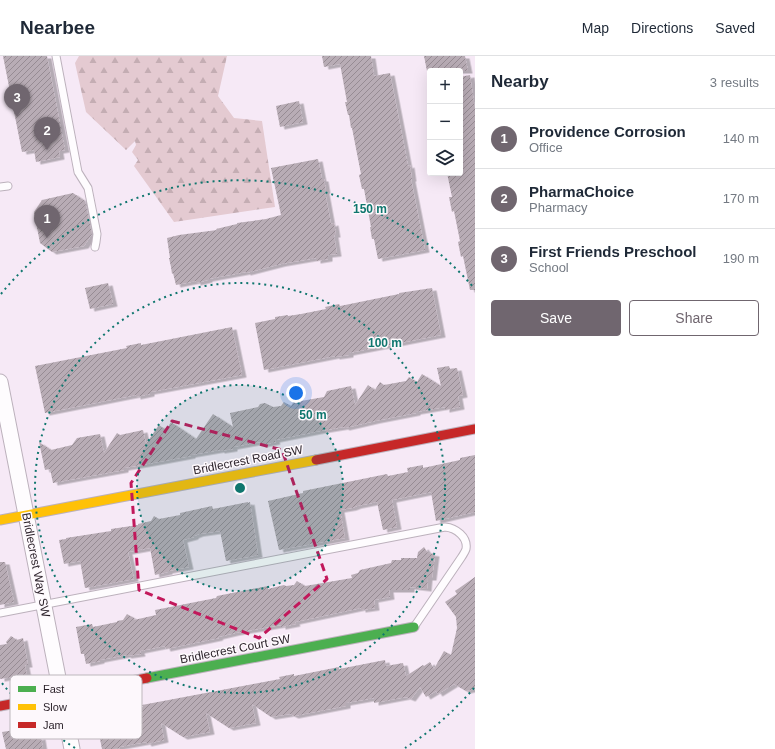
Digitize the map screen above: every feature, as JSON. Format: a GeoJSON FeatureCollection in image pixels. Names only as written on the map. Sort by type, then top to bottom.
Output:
{"type":"FeatureCollection","features":[{"type":"Feature","properties":{"kind":"street","name":"Bridlecrest Way SW"},"geometry":{"type":"LineString","coordinates":[[0,382],[4,426],[26,515],[57,675]]}},
{"type":"Feature","properties":{"kind":"street","name":"Bridlecrest Road SW"},"geometry":{"type":"LineString","coordinates":[[0,520],[475,429]]}},
{"type":"Feature","properties":{"kind":"street","name":"Bridlecrest Court SW"},"geometry":{"type":"LineString","coordinates":[[142,679],[414,627]]}},
{"type":"Feature","properties":{"kind":"street","name":"Bridlecrest Court SW"},"geometry":{"type":"LineString","coordinates":[[0,706],[10,704]]}},
{"type":"Feature","properties":{"kind":"street","name":"Bridlecrest Way SW"},"geometry":{"type":"LineString","coordinates":[[70,739],[72,749]]}},
{"type":"Feature","properties":{"kind":"lane"},"geometry":{"type":"LineString","coordinates":[[56,56],[78,172],[88,188],[97,234],[95,247]]}},
{"type":"Feature","properties":{"kind":"lane"},"geometry":{"type":"LineString","coordinates":[[0,187],[8,186]]}},
{"type":"Feature","properties":{"kind":"lane"},"geometry":{"type":"LineString","coordinates":[[0,613],[446,527],[451,528],[460,532],[466,544],[465,552],[414,627]]}},
{"type":"Feature","properties":{"kind":"highlighted area"},"geometry":{"type":"Polygon","coordinates":[[[172,421],[282,450],[327,579],[259,638],[139,590],[131,483],[172,421]]]}},
{"type":"Feature","properties":{"kind":"green space"},"geometry":{"type":"Polygon","coordinates":[[[79,56],[227,56],[218,96],[234,118],[262,121],[275,207],[174,222],[134,166],[138,160],[132,152],[136,145],[135,141],[126,150],[86,112],[75,63],[79,56]]]}},
{"type":"Feature","properties":{"kind":"building"},"geometry":{"type":"Polygon","coordinates":[[[3,56],[47,56],[65,150],[59,151],[60,157],[36,162],[34,150],[22,152],[3,56]]]}},
{"type":"Feature","properties":{"kind":"building"},"geometry":{"type":"Polygon","coordinates":[[[322,56],[371,56],[374,76],[390,73],[408,166],[410,165],[411,179],[425,250],[378,259],[374,239],[372,239],[364,189],[362,189],[359,175],[361,174],[345,102],[347,102],[340,64],[324,67],[322,56]]]}},
{"type":"Feature","properties":{"kind":"building"},"geometry":{"type":"Polygon","coordinates":[[[424,56],[465,56],[468,71],[463,71],[463,68],[427,68],[427,71],[424,56]]]}},
{"type":"Feature","properties":{"kind":"building"},"geometry":{"type":"Polygon","coordinates":[[[470,75],[475,109],[475,290],[470,290],[463,256],[461,257],[458,242],[460,241],[454,211],[452,212],[449,197],[452,197],[448,176],[463,176],[463,76],[470,75]]]}},
{"type":"Feature","properties":{"kind":"building"},"geometry":{"type":"Polygon","coordinates":[[[299,101],[303,122],[280,127],[276,106],[299,101]]]}},
{"type":"Feature","properties":{"kind":"building"},"geometry":{"type":"Polygon","coordinates":[[[318,159],[322,179],[324,179],[331,224],[334,223],[337,254],[328,255],[328,259],[316,261],[316,258],[281,264],[246,273],[208,279],[196,283],[196,281],[176,285],[173,273],[172,274],[167,238],[217,230],[216,229],[237,223],[266,219],[281,215],[271,168],[318,159]]]}},
{"type":"Feature","properties":{"kind":"building"},"geometry":{"type":"Polygon","coordinates":[[[73,193],[85,201],[92,234],[84,246],[52,252],[40,243],[34,212],[42,200],[73,193]]]}},
{"type":"Feature","properties":{"kind":"building"},"geometry":{"type":"Polygon","coordinates":[[[108,283],[113,304],[90,309],[85,288],[108,283]]]}},
{"type":"Feature","properties":{"kind":"building"},"geometry":{"type":"Polygon","coordinates":[[[432,288],[441,335],[349,353],[349,355],[335,356],[264,370],[255,323],[275,319],[275,317],[326,309],[325,307],[339,304],[340,306],[399,293],[432,288]]]}},
{"type":"Feature","properties":{"kind":"building"},"geometry":{"type":"Polygon","coordinates":[[[232,327],[242,375],[150,392],[150,394],[136,397],[136,395],[45,413],[35,366],[127,348],[126,346],[141,343],[141,345],[232,327]]]}},
{"type":"Feature","properties":{"kind":"building"},"geometry":{"type":"Polygon","coordinates":[[[449,366],[450,369],[457,368],[463,395],[458,396],[460,407],[445,410],[445,407],[416,412],[345,428],[320,431],[275,440],[276,442],[261,445],[260,442],[233,447],[233,449],[191,455],[124,468],[124,470],[53,483],[50,469],[45,470],[39,442],[51,450],[72,445],[77,438],[100,434],[104,453],[117,433],[120,435],[143,430],[146,444],[159,425],[166,430],[171,422],[196,439],[213,414],[233,427],[230,413],[258,407],[260,404],[265,403],[273,407],[281,406],[284,402],[291,406],[296,398],[301,401],[324,397],[327,391],[351,386],[355,405],[368,385],[375,390],[380,382],[384,385],[406,381],[409,377],[417,382],[422,374],[441,386],[437,368],[449,366]]]}},
{"type":"Feature","properties":{"kind":"building"},"geometry":{"type":"Polygon","coordinates":[[[475,455],[475,512],[436,521],[431,492],[392,500],[397,527],[383,530],[377,502],[340,510],[345,538],[279,550],[268,501],[303,493],[303,491],[387,474],[388,476],[408,472],[407,468],[423,465],[423,468],[460,460],[460,458],[475,455]]]}},
{"type":"Feature","properties":{"kind":"building"},"geometry":{"type":"Polygon","coordinates":[[[250,502],[258,555],[226,561],[220,531],[199,534],[183,540],[189,567],[155,575],[150,548],[128,552],[134,579],[85,588],[80,561],[64,564],[59,540],[138,525],[151,521],[154,516],[159,519],[212,506],[213,509],[250,502]]]}},
{"type":"Feature","properties":{"kind":"building"},"geometry":{"type":"Polygon","coordinates":[[[424,547],[428,553],[435,554],[432,578],[428,578],[427,589],[410,587],[410,590],[389,590],[390,597],[374,600],[375,608],[361,610],[361,608],[295,622],[296,624],[281,627],[281,625],[235,633],[218,637],[219,638],[166,649],[165,646],[140,651],[141,654],[126,655],[86,664],[84,654],[81,654],[76,627],[92,624],[93,627],[117,622],[123,620],[127,614],[134,618],[134,620],[156,615],[155,610],[268,586],[268,589],[284,585],[294,585],[297,581],[305,586],[352,578],[351,575],[358,573],[360,570],[391,563],[392,560],[401,560],[401,558],[417,558],[418,552],[424,547]]]}},
{"type":"Feature","properties":{"kind":"building"},"geometry":{"type":"Polygon","coordinates":[[[0,562],[5,562],[14,602],[0,605],[0,562]]]}},
{"type":"Feature","properties":{"kind":"building"},"geometry":{"type":"Polygon","coordinates":[[[475,577],[475,689],[466,691],[454,684],[438,694],[436,691],[426,697],[420,687],[411,699],[406,697],[374,703],[374,698],[346,703],[346,706],[294,716],[290,714],[271,717],[252,704],[256,723],[229,728],[206,713],[210,732],[183,737],[161,723],[164,740],[147,744],[146,742],[119,747],[120,748],[102,749],[100,739],[142,739],[142,705],[280,679],[279,677],[294,674],[294,676],[385,660],[386,666],[403,663],[406,676],[430,662],[434,669],[444,651],[451,655],[457,628],[456,617],[445,602],[457,594],[455,591],[475,577]]]}},
{"type":"Feature","properties":{"kind":"building"},"geometry":{"type":"Polygon","coordinates":[[[11,636],[17,640],[23,638],[28,665],[25,665],[27,675],[10,675],[10,677],[0,679],[0,645],[7,644],[6,642],[11,636]]]}},
{"type":"Feature","properties":{"kind":"building"},"geometry":{"type":"Polygon","coordinates":[[[10,731],[10,739],[41,739],[43,749],[6,749],[2,732],[10,731]]]}},
{"type":"Feature","properties":{"kind":"traffic: fast"},"geometry":{"type":"LineString","coordinates":[[147,678],[414,627]]}},
{"type":"Feature","properties":{"kind":"traffic: slow"},"geometry":{"type":"LineString","coordinates":[[0,520],[316,460]]}},
{"type":"Feature","properties":{"kind":"traffic: jam"},"geometry":{"type":"LineString","coordinates":[[316,460],[475,429]]}},
{"type":"Feature","properties":{"kind":"traffic: jam"},"geometry":{"type":"LineString","coordinates":[[142,679],[147,678]]}},
{"type":"Feature","properties":{"kind":"traffic: jam"},"geometry":{"type":"LineString","coordinates":[[0,706],[10,704]]}},
{"type":"Feature","properties":{"kind":"place","name":"First Friends Preschool"},"geometry":{"type":"Point","coordinates":[17,117]}},
{"type":"Feature","properties":{"kind":"place","name":"PharmaChoice"},"geometry":{"type":"Point","coordinates":[47,150]}},
{"type":"Feature","properties":{"kind":"place","name":"Providence Corrosion"},"geometry":{"type":"Point","coordinates":[47,238]}}]}
